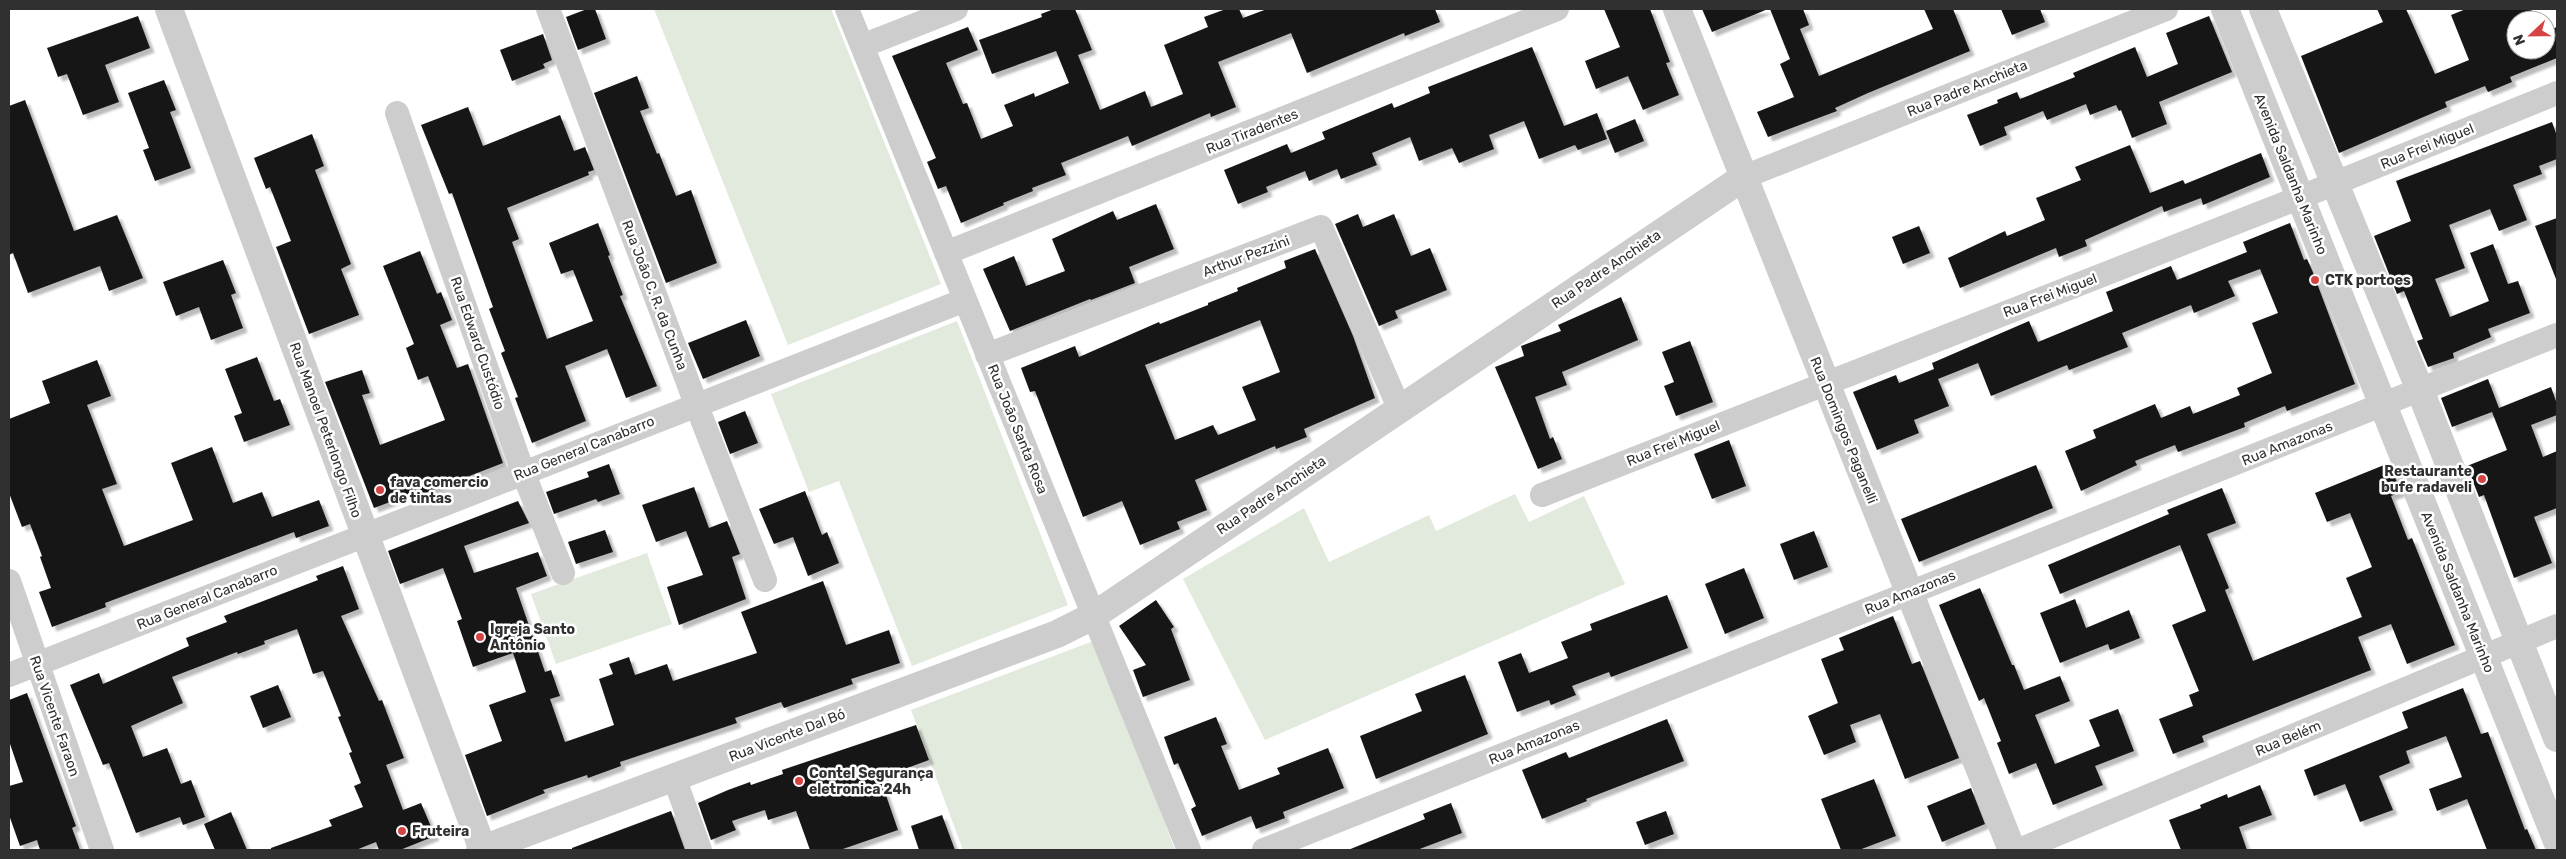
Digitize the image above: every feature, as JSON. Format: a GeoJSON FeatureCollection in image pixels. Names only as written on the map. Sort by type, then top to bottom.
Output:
{"type":"FeatureCollection","features":[{"type":"Feature","properties":{"kind":"street","name":"Rua Manoel Peterlongo Filho"},"geometry":{"type":"LineString","coordinates":[[169,9],[482,850]]}},
{"type":"Feature","properties":{"kind":"street","name":"Rua João C. R. da Cunha"},"geometry":{"type":"LineString","coordinates":[[548,9],[696,404],[765,580]]}},
{"type":"Feature","properties":{"kind":"street","name":"Rua João Santa Rosa"},"geometry":{"type":"LineString","coordinates":[[847,9],[1188,850]]}},
{"type":"Feature","properties":{"kind":"street"},"geometry":{"type":"LineString","coordinates":[[862,46],[956,9]]}},
{"type":"Feature","properties":{"kind":"street","name":"Rua Tiradentes"},"geometry":{"type":"LineString","coordinates":[[946,253],[1557,9]]}},
{"type":"Feature","properties":{"kind":"street","name":"Rua Domingos Paganelli"},"geometry":{"type":"LineString","coordinates":[[1677,9],[2012,850]]}},
{"type":"Feature","properties":{"kind":"street","name":"Rua Padre Anchieta"},"geometry":{"type":"LineString","coordinates":[[1093,616],[1744,177],[2166,9]]}},
{"type":"Feature","properties":{"kind":"street","name":"Avenida Saldanha Marinho"},"geometry":{"type":"LineString","coordinates":[[2225,9],[2557,840]]}},
{"type":"Feature","properties":{"kind":"street"},"geometry":{"type":"LineString","coordinates":[[2263,9],[2420,390],[2557,738]]}},
{"type":"Feature","properties":{"kind":"street","name":"Rua Frei Miguel"},"geometry":{"type":"LineString","coordinates":[[1542,495],[2301,197],[2557,93]]}},
{"type":"Feature","properties":{"kind":"street","name":"Rua Edward Custódio"},"geometry":{"type":"LineString","coordinates":[[397,113],[523,472],[563,573]]}},
{"type":"Feature","properties":{"kind":"street","name":"Arthur Pezzini"},"geometry":{"type":"LineString","coordinates":[[987,355],[1321,227],[1399,408]]}},
{"type":"Feature","properties":{"kind":"street","name":"Rua General Canabarro"},"geometry":{"type":"LineString","coordinates":[[9,675],[965,300]]}},
{"type":"Feature","properties":{"kind":"street","name":"Rua Amazonas"},"geometry":{"type":"LineString","coordinates":[[1264,850],[2557,335]]}},
{"type":"Feature","properties":{"kind":"street","name":"Rua Vicente Faraon"},"geometry":{"type":"LineString","coordinates":[[9,581],[102,850]]}},
{"type":"Feature","properties":{"kind":"street","name":"Rua Vicente Dal Bó"},"geometry":{"type":"LineString","coordinates":[[482,850],[1057,634],[1093,616]]}},
{"type":"Feature","properties":{"kind":"street","name":"Rua Belém"},"geometry":{"type":"LineString","coordinates":[[2020,850],[2557,626]]}},
{"type":"Feature","properties":{"kind":"street"},"geometry":{"type":"LineString","coordinates":[[674,777],[700,850]]}},
{"type":"Feature","properties":{"kind":"shaded area"},"geometry":{"type":"Polygon","coordinates":[[[654,9],[831,9],[941,284],[788,345],[654,9]]]}},
{"type":"Feature","properties":{"kind":"shaded area"},"geometry":{"type":"Polygon","coordinates":[[[957,321],[1068,605],[912,666],[839,481],[809,492],[771,394],[957,321]]]}},
{"type":"Feature","properties":{"kind":"shaded area"},"geometry":{"type":"Polygon","coordinates":[[[1515,494],[1529,522],[1584,496],[1625,584],[1265,740],[1183,579],[1304,508],[1329,562],[1429,515],[1436,531],[1515,494]]]}},
{"type":"Feature","properties":{"kind":"shaded area"},"geometry":{"type":"Polygon","coordinates":[[[647,553],[672,624],[556,664],[531,594],[647,553]]]}},
{"type":"Feature","properties":{"kind":"shaded area"},"geometry":{"type":"Polygon","coordinates":[[[1096,640],[1175,850],[963,850],[911,710],[1096,640]]]}},
{"type":"Feature","properties":{"kind":"building"},"geometry":{"type":"Polygon","coordinates":[[[587,9],[595,9],[606,39],[578,50],[566,17],[587,9]]]}},
{"type":"Feature","properties":{"kind":"building"},"geometry":{"type":"Polygon","coordinates":[[[1054,9],[1075,9],[1092,50],[1078,55],[1100,110],[1145,91],[1151,107],[1183,94],[1164,45],[1208,27],[1204,17],[1226,9],[1239,9],[1243,18],[1267,9],[1435,9],[1440,22],[1405,36],[1404,33],[1307,73],[1291,33],[1218,62],[1236,107],[1211,117],[1210,113],[1132,146],[1128,136],[1061,163],[1066,175],[1032,188],[1033,191],[961,223],[946,186],[938,189],[927,162],[936,158],[892,56],[968,27],[978,50],[946,63],[963,104],[967,103],[981,139],[1013,126],[1004,105],[1034,93],[1035,97],[1069,83],[1056,51],[992,74],[979,40],[1042,17],[1041,14],[1054,9]]]}},
{"type":"Feature","properties":{"kind":"building"},"geometry":{"type":"Polygon","coordinates":[[[1604,9],[1650,9],[1670,62],[1666,63],[1679,95],[1643,110],[1628,76],[1596,89],[1585,61],[1620,47],[1604,9]]]}},
{"type":"Feature","properties":{"kind":"building"},"geometry":{"type":"Polygon","coordinates":[[[1702,9],[1768,9],[1712,32],[1702,9]]]}},
{"type":"Feature","properties":{"kind":"building"},"geometry":{"type":"Polygon","coordinates":[[[1770,9],[1803,9],[1809,25],[1800,29],[1819,76],[1933,29],[1924,9],[1953,9],[1970,51],[1868,93],[1835,108],[1837,111],[1768,137],[1757,112],[1794,97],[1780,64],[1790,59],[1770,9]]]}},
{"type":"Feature","properties":{"kind":"building"},"geometry":{"type":"Polygon","coordinates":[[[2001,9],[2040,9],[2045,22],[2012,35],[2001,9]]]}},
{"type":"Feature","properties":{"kind":"building"},"geometry":{"type":"Polygon","coordinates":[[[2377,9],[2406,9],[2435,74],[2469,60],[2451,15],[2466,9],[2531,9],[2506,10],[2506,60],[2552,60],[2510,77],[2512,82],[2488,92],[2485,86],[2445,102],[2447,107],[2339,153],[2301,56],[2383,22],[2377,9]]]}},
{"type":"Feature","properties":{"kind":"building"},"geometry":{"type":"Polygon","coordinates":[[[138,16],[150,48],[105,65],[119,102],[83,115],[67,74],[58,77],[47,48],[138,16]]]}},
{"type":"Feature","properties":{"kind":"building"},"geometry":{"type":"Polygon","coordinates":[[[2209,16],[2232,72],[2159,102],[2167,124],[2132,138],[2121,110],[2119,111],[2116,105],[2090,115],[2086,104],[2047,120],[2043,111],[2004,127],[2007,135],[1980,146],[1967,115],[1998,103],[1997,100],[2017,92],[2020,99],[2075,77],[2073,73],[2135,47],[2147,77],[2178,64],[2166,33],[2209,16]]]}},
{"type":"Feature","properties":{"kind":"building"},"geometry":{"type":"Polygon","coordinates":[[[2557,27],[2557,58],[2556,58],[2557,27]]]}},
{"type":"Feature","properties":{"kind":"building"},"geometry":{"type":"Polygon","coordinates":[[[543,34],[552,60],[543,64],[545,68],[512,81],[500,50],[543,34]]]}},
{"type":"Feature","properties":{"kind":"building"},"geometry":{"type":"Polygon","coordinates":[[[1532,47],[1564,126],[1597,113],[1607,139],[1578,150],[1575,145],[1539,159],[1524,121],[1489,135],[1494,149],[1459,163],[1452,148],[1419,161],[1410,137],[1372,153],[1377,165],[1341,179],[1337,169],[1309,181],[1305,171],[1266,187],[1268,192],[1238,204],[1224,170],[1287,144],[1291,153],[1325,139],[1322,132],[1392,103],[1394,108],[1430,93],[1428,87],[1532,47]]]}},
{"type":"Feature","properties":{"kind":"building"},"geometry":{"type":"Polygon","coordinates":[[[637,76],[649,108],[640,111],[657,154],[659,153],[676,196],[691,190],[717,263],[666,283],[594,93],[637,76]]]}},
{"type":"Feature","properties":{"kind":"building"},"geometry":{"type":"Polygon","coordinates":[[[164,80],[176,110],[170,112],[191,168],[155,181],[143,150],[149,148],[128,93],[164,80]]]}},
{"type":"Feature","properties":{"kind":"building"},"geometry":{"type":"Polygon","coordinates":[[[25,100],[74,231],[117,215],[143,278],[109,291],[100,266],[28,293],[13,253],[9,255],[9,106],[25,100]]]}},
{"type":"Feature","properties":{"kind":"building"},"geometry":{"type":"Polygon","coordinates":[[[468,107],[483,146],[560,115],[574,151],[585,147],[594,170],[588,172],[589,175],[507,208],[519,239],[512,242],[547,339],[593,321],[573,270],[561,274],[549,243],[598,223],[623,295],[620,296],[657,386],[626,398],[607,349],[565,366],[586,421],[532,443],[515,398],[518,397],[501,353],[505,351],[489,309],[493,307],[452,193],[449,194],[421,125],[468,107]]]}},
{"type":"Feature","properties":{"kind":"building"},"geometry":{"type":"Polygon","coordinates":[[[1635,119],[1644,141],[1615,153],[1606,131],[1635,119]]]}},
{"type":"Feature","properties":{"kind":"building"},"geometry":{"type":"Polygon","coordinates":[[[2552,122],[2557,136],[2557,159],[2539,166],[2542,174],[2513,185],[2527,220],[2499,231],[2490,209],[2449,225],[2465,268],[2435,279],[2450,317],[2489,301],[2470,253],[2493,244],[2508,284],[2518,281],[2530,313],[2488,329],[2491,337],[2453,353],[2454,358],[2428,367],[2417,341],[2423,339],[2404,291],[2397,294],[2374,236],[2411,221],[2396,181],[2552,122]]]}},
{"type":"Feature","properties":{"kind":"building"},"geometry":{"type":"Polygon","coordinates":[[[312,134],[324,166],[315,170],[351,264],[341,269],[359,315],[309,334],[276,247],[291,241],[270,187],[266,189],[254,158],[312,134]]]}},
{"type":"Feature","properties":{"kind":"building"},"geometry":{"type":"Polygon","coordinates":[[[2130,145],[2150,193],[2183,180],[2185,184],[2261,153],[2270,177],[2203,205],[2201,198],[2164,212],[2162,206],[2085,240],[2087,246],[2059,257],[2056,248],[1960,288],[1948,258],[2005,231],[2007,236],[2045,220],[2036,198],[2081,180],[2075,167],[2130,145]]]}},
{"type":"Feature","properties":{"kind":"building"},"geometry":{"type":"Polygon","coordinates":[[[1156,204],[1174,249],[1129,267],[1135,283],[1010,331],[983,269],[1014,256],[1026,286],[1065,271],[1052,239],[1113,211],[1117,220],[1156,204]]]}},
{"type":"Feature","properties":{"kind":"building"},"geometry":{"type":"Polygon","coordinates":[[[1358,214],[1363,227],[1394,214],[1411,256],[1430,248],[1447,290],[1395,311],[1398,318],[1379,326],[1335,224],[1358,214]]]}},
{"type":"Feature","properties":{"kind":"building"},"geometry":{"type":"Polygon","coordinates":[[[2557,218],[2557,279],[2556,279],[2535,226],[2557,218]]]}},
{"type":"Feature","properties":{"kind":"building"},"geometry":{"type":"Polygon","coordinates":[[[2290,223],[2304,260],[2307,259],[2312,270],[2355,384],[2287,411],[2285,406],[2244,423],[2245,427],[2178,452],[2175,445],[2135,461],[2137,465],[2081,491],[2065,451],[2096,438],[2093,430],[2155,404],[2161,418],[2190,406],[2193,414],[2240,395],[2237,388],[2272,373],[2252,323],[2278,313],[2260,269],[2228,281],[2235,296],[2194,313],[2191,305],[2122,333],[2128,347],[2069,370],[2067,365],[1991,396],[1978,363],[1938,379],[1949,406],[1914,420],[1919,433],[1877,450],[1853,392],[1896,375],[1899,383],[1934,369],[1932,363],[2029,321],[2038,342],[2113,311],[2106,292],[2171,266],[2177,280],[2247,252],[2243,242],[2290,223]]]}},
{"type":"Feature","properties":{"kind":"building"},"geometry":{"type":"Polygon","coordinates":[[[1919,226],[1930,253],[1903,264],[1892,237],[1919,226]]]}},
{"type":"Feature","properties":{"kind":"building"},"geometry":{"type":"Polygon","coordinates":[[[1315,249],[1353,336],[1375,398],[1304,429],[1307,437],[1276,449],[1275,446],[1195,480],[1207,510],[1177,522],[1180,529],[1140,545],[1122,501],[1083,517],[1035,391],[1030,392],[1021,368],[1075,346],[1079,357],[1159,322],[1160,324],[1208,305],[1208,303],[1238,291],[1237,288],[1286,268],[1284,261],[1315,249]],[[1260,320],[1145,365],[1175,440],[1213,425],[1218,435],[1256,420],[1242,387],[1280,372],[1260,320]]]}},
{"type":"Feature","properties":{"kind":"building"},"geometry":{"type":"Polygon","coordinates":[[[420,251],[437,294],[441,292],[452,320],[440,325],[457,368],[468,364],[503,463],[423,494],[422,490],[374,508],[325,382],[362,370],[370,393],[362,395],[380,445],[445,420],[428,376],[418,380],[406,348],[414,344],[383,266],[420,251]]]}},
{"type":"Feature","properties":{"kind":"building"},"geometry":{"type":"Polygon","coordinates":[[[223,260],[236,293],[231,295],[243,328],[211,340],[199,307],[176,316],[163,282],[223,260]]]}},
{"type":"Feature","properties":{"kind":"building"},"geometry":{"type":"Polygon","coordinates":[[[1621,297],[1638,340],[1562,372],[1567,385],[1535,397],[1550,439],[1553,437],[1562,459],[1538,469],[1495,367],[1524,356],[1521,346],[1561,331],[1558,325],[1621,297]]]}},
{"type":"Feature","properties":{"kind":"building"},"geometry":{"type":"Polygon","coordinates":[[[746,320],[760,356],[703,379],[688,343],[746,320]]]}},
{"type":"Feature","properties":{"kind":"building"},"geometry":{"type":"Polygon","coordinates":[[[1690,341],[1713,402],[1676,416],[1664,386],[1674,382],[1662,352],[1690,341]]]}},
{"type":"Feature","properties":{"kind":"building"},"geometry":{"type":"Polygon","coordinates":[[[257,357],[274,401],[280,399],[290,425],[244,442],[234,416],[242,413],[225,369],[257,357]]]}},
{"type":"Feature","properties":{"kind":"building"},"geometry":{"type":"Polygon","coordinates":[[[97,360],[111,396],[87,405],[117,484],[102,489],[124,546],[193,520],[171,463],[212,447],[233,503],[262,492],[272,517],[319,500],[329,526],[296,538],[294,532],[105,603],[106,607],[52,627],[39,592],[51,588],[40,557],[42,556],[30,524],[22,527],[9,493],[9,419],[50,403],[42,381],[97,360]]]}},
{"type":"Feature","properties":{"kind":"building"},"geometry":{"type":"Polygon","coordinates":[[[2488,379],[2499,408],[2551,387],[2557,404],[2557,415],[2531,425],[2543,457],[2557,451],[2557,508],[2534,517],[2552,563],[2514,578],[2484,495],[2479,497],[2467,466],[2507,450],[2492,412],[2452,427],[2441,398],[2488,379]]]}},
{"type":"Feature","properties":{"kind":"building"},"geometry":{"type":"Polygon","coordinates":[[[745,411],[758,443],[730,454],[718,422],[745,411]]]}},
{"type":"Feature","properties":{"kind":"building"},"geometry":{"type":"Polygon","coordinates":[[[1729,440],[1746,486],[1712,499],[1694,454],[1729,440]]]}},
{"type":"Feature","properties":{"kind":"building"},"geometry":{"type":"Polygon","coordinates":[[[2389,463],[2401,492],[2391,496],[2408,540],[2412,538],[2455,645],[2407,664],[2391,624],[2358,637],[2371,670],[2202,736],[2204,742],[2173,754],[2159,719],[2193,706],[2189,695],[2199,691],[2172,625],[2206,611],[2180,545],[2060,594],[2048,565],[2169,514],[2167,510],[2222,488],[2236,523],[2207,534],[2229,588],[2225,590],[2253,661],[2362,617],[2346,578],[2372,567],[2350,513],[2327,522],[2315,493],[2389,463]]]}},
{"type":"Feature","properties":{"kind":"building"},"geometry":{"type":"Polygon","coordinates":[[[609,464],[620,494],[598,502],[596,499],[554,514],[546,492],[589,477],[587,472],[609,464]]]}},
{"type":"Feature","properties":{"kind":"building"},"geometry":{"type":"Polygon","coordinates":[[[2036,465],[2053,508],[1919,562],[1901,519],[2036,465]]]}},
{"type":"Feature","properties":{"kind":"building"},"geometry":{"type":"Polygon","coordinates":[[[694,487],[709,528],[727,521],[740,554],[732,557],[746,599],[679,625],[667,587],[703,575],[686,531],[656,542],[642,505],[694,487]]]}},
{"type":"Feature","properties":{"kind":"building"},"geometry":{"type":"Polygon","coordinates":[[[805,491],[822,535],[827,532],[839,563],[808,576],[793,537],[774,544],[759,509],[805,491]]]}},
{"type":"Feature","properties":{"kind":"building"},"geometry":{"type":"Polygon","coordinates":[[[518,501],[529,523],[464,546],[474,573],[538,552],[547,576],[516,588],[545,672],[551,670],[560,696],[550,699],[565,742],[614,725],[599,679],[613,674],[609,664],[629,657],[635,675],[667,664],[673,681],[757,653],[741,612],[823,581],[846,645],[889,630],[900,663],[851,679],[853,684],[784,708],[781,702],[735,718],[737,723],[620,762],[621,766],[588,778],[587,775],[543,790],[545,793],[487,816],[465,755],[502,741],[489,705],[526,692],[513,653],[473,667],[457,621],[462,619],[443,568],[400,584],[388,551],[518,501]]]}},
{"type":"Feature","properties":{"kind":"building"},"geometry":{"type":"Polygon","coordinates":[[[605,530],[613,552],[576,564],[568,542],[605,530]]]}},
{"type":"Feature","properties":{"kind":"building"},"geometry":{"type":"Polygon","coordinates":[[[1814,531],[1828,567],[1794,580],[1780,544],[1814,531]]]}},
{"type":"Feature","properties":{"kind":"building"},"geometry":{"type":"Polygon","coordinates":[[[343,566],[359,609],[341,616],[379,701],[382,700],[404,758],[386,765],[403,810],[421,803],[435,836],[400,850],[379,850],[376,842],[356,850],[271,850],[271,848],[332,826],[329,820],[363,807],[354,786],[361,783],[349,753],[352,752],[338,717],[341,716],[323,671],[313,674],[297,629],[264,641],[265,644],[238,654],[237,652],[172,677],[183,703],[131,726],[143,757],[167,748],[181,784],[191,780],[205,817],[183,825],[180,817],[136,833],[109,763],[103,765],[70,685],[99,673],[103,684],[189,646],[186,638],[227,622],[224,616],[318,580],[316,576],[343,566]]]}},
{"type":"Feature","properties":{"kind":"building"},"geometry":{"type":"Polygon","coordinates":[[[1744,568],[1764,618],[1725,634],[1705,584],[1744,568]]]}},
{"type":"Feature","properties":{"kind":"building"},"geometry":{"type":"Polygon","coordinates":[[[1980,588],[2024,690],[2060,676],[2070,701],[2035,715],[2055,764],[2100,746],[2089,720],[2118,709],[2134,751],[2095,766],[2103,785],[2053,805],[2036,763],[2009,774],[1997,743],[2001,741],[1984,698],[1979,701],[1939,605],[1980,588]]]}},
{"type":"Feature","properties":{"kind":"building"},"geometry":{"type":"Polygon","coordinates":[[[1667,595],[1688,648],[1611,677],[1609,672],[1572,686],[1576,695],[1551,705],[1549,700],[1517,712],[1498,662],[1521,653],[1529,673],[1568,658],[1561,642],[1592,630],[1590,624],[1667,595]]]}},
{"type":"Feature","properties":{"kind":"building"},"geometry":{"type":"Polygon","coordinates":[[[2075,599],[2086,628],[2129,610],[2140,638],[2110,650],[2108,644],[2060,663],[2040,613],[2075,599]]]}},
{"type":"Feature","properties":{"kind":"building"},"geometry":{"type":"Polygon","coordinates":[[[1156,600],[1174,627],[1171,629],[1190,680],[1143,697],[1133,670],[1146,665],[1119,626],[1156,600]]]}},
{"type":"Feature","properties":{"kind":"building"},"geometry":{"type":"Polygon","coordinates":[[[1893,616],[1912,664],[1920,661],[1959,758],[1905,779],[1880,714],[1850,725],[1856,742],[1824,755],[1808,716],[1838,703],[1821,659],[1844,650],[1839,638],[1893,616]]]}},
{"type":"Feature","properties":{"kind":"building"},"geometry":{"type":"Polygon","coordinates":[[[1465,675],[1488,734],[1376,779],[1360,736],[1422,711],[1415,694],[1465,675]]]}},
{"type":"Feature","properties":{"kind":"building"},"geometry":{"type":"Polygon","coordinates":[[[278,685],[291,717],[263,728],[250,696],[278,685]]]}},
{"type":"Feature","properties":{"kind":"building"},"geometry":{"type":"Polygon","coordinates":[[[2463,688],[2481,734],[2488,732],[2525,830],[2527,829],[2536,850],[2487,850],[2467,799],[2437,811],[2429,789],[2462,777],[2446,736],[2406,751],[2410,763],[2379,776],[2393,810],[2360,822],[2345,784],[2314,796],[2304,770],[2408,728],[2402,712],[2463,688]]]}},
{"type":"Feature","properties":{"kind":"building"},"geometry":{"type":"Polygon","coordinates":[[[27,693],[76,826],[72,828],[80,850],[40,850],[37,840],[20,846],[9,815],[9,786],[23,782],[9,741],[9,700],[27,693]]]}},
{"type":"Feature","properties":{"kind":"building"},"geometry":{"type":"Polygon","coordinates":[[[1216,717],[1227,744],[1221,746],[1239,790],[1280,774],[1277,768],[1328,748],[1344,788],[1283,812],[1285,818],[1256,829],[1251,816],[1202,836],[1191,809],[1196,806],[1178,763],[1174,765],[1164,737],[1216,717]]]}},
{"type":"Feature","properties":{"kind":"building"},"geometry":{"type":"Polygon","coordinates":[[[1667,719],[1684,761],[1586,799],[1587,801],[1542,819],[1522,770],[1566,752],[1569,758],[1667,719]]]}},
{"type":"Feature","properties":{"kind":"building"},"geometry":{"type":"Polygon","coordinates":[[[916,725],[929,760],[880,778],[898,830],[840,850],[810,850],[796,811],[768,820],[765,810],[732,821],[736,830],[711,840],[698,803],[750,782],[751,785],[783,774],[782,770],[916,725]]]}},
{"type":"Feature","properties":{"kind":"building"},"geometry":{"type":"Polygon","coordinates":[[[1874,779],[1896,836],[1859,850],[1841,850],[1821,799],[1874,779]]]}},
{"type":"Feature","properties":{"kind":"building"},"geometry":{"type":"Polygon","coordinates":[[[2260,785],[2272,815],[2239,827],[2247,850],[2181,850],[2169,820],[2201,808],[2200,805],[2227,794],[2228,798],[2260,785]]]}},
{"type":"Feature","properties":{"kind":"building"},"geometry":{"type":"Polygon","coordinates":[[[1971,788],[1985,824],[1942,842],[1927,806],[1971,788]]]}},
{"type":"Feature","properties":{"kind":"building"},"geometry":{"type":"Polygon","coordinates":[[[1451,803],[1462,833],[1417,850],[1348,850],[1425,819],[1423,814],[1451,803]]]}},
{"type":"Feature","properties":{"kind":"building"},"geometry":{"type":"Polygon","coordinates":[[[671,811],[685,850],[572,850],[572,848],[671,811]]]}},
{"type":"Feature","properties":{"kind":"building"},"geometry":{"type":"Polygon","coordinates":[[[1666,811],[1674,834],[1645,845],[1636,822],[1666,811]]]}},
{"type":"Feature","properties":{"kind":"building"},"geometry":{"type":"Polygon","coordinates":[[[231,812],[247,850],[215,850],[204,824],[231,812]]]}},
{"type":"Feature","properties":{"kind":"building"},"geometry":{"type":"Polygon","coordinates":[[[942,815],[955,850],[919,850],[911,826],[942,815]]]}},
{"type":"Feature","properties":{"kind":"place","name":"CTK portoes"},"geometry":{"type":"Point","coordinates":[2315,280]}},
{"type":"Feature","properties":{"kind":"place","name":"Restaurante bufe radaveli"},"geometry":{"type":"Point","coordinates":[2482,479]}},
{"type":"Feature","properties":{"kind":"place","name":"fava comercio de tintas"},"geometry":{"type":"Point","coordinates":[380,490]}},
{"type":"Feature","properties":{"kind":"place","name":"Igreja Santo Antônio"},"geometry":{"type":"Point","coordinates":[480,637]}},
{"type":"Feature","properties":{"kind":"place","name":"Contel Segurança eletronica 24h"},"geometry":{"type":"Point","coordinates":[799,781]}},
{"type":"Feature","properties":{"kind":"place","name":"Fruteira"},"geometry":{"type":"Point","coordinates":[402,831]}}]}
